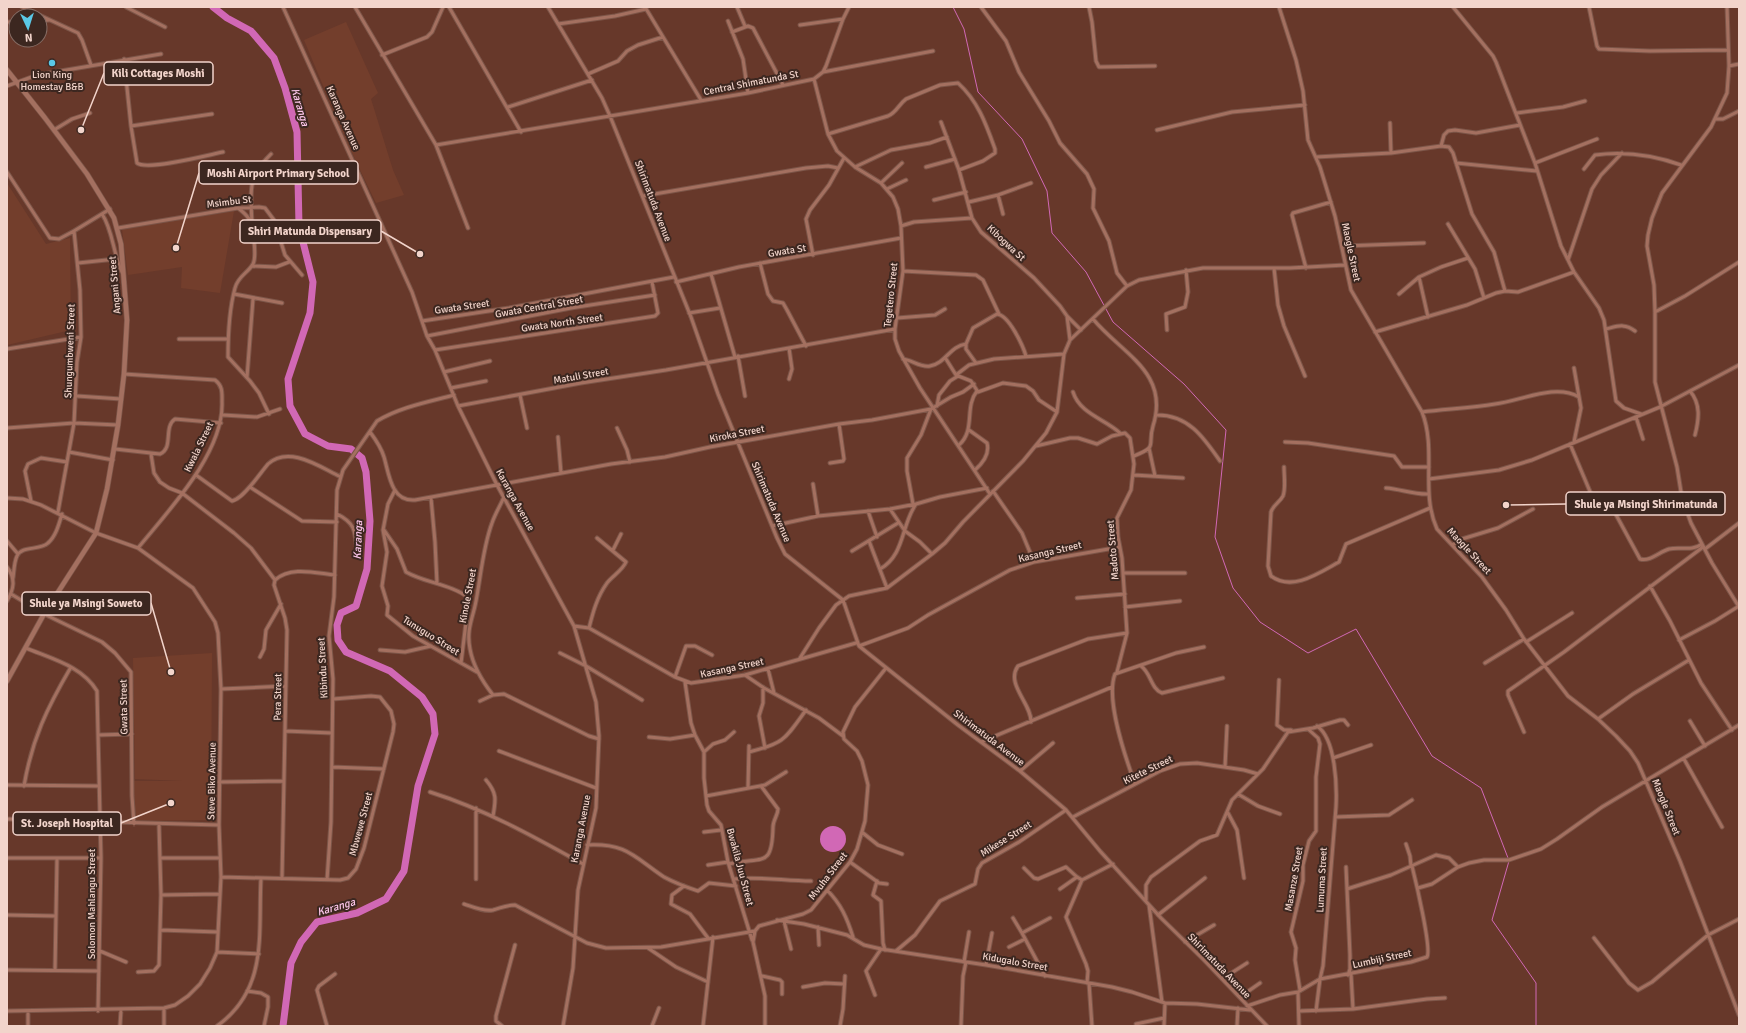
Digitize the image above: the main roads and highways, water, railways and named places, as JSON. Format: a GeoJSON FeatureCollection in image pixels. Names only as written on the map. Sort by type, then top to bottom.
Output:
{"type":"FeatureCollection","features":[{"type":"Feature","properties":{"kind":"waterway","name":"Karanga"},"geometry":{"type":"LineString","coordinates":[[213,7],[227,18],[251,31],[274,58],[285,88],[297,132],[299,226],[313,282],[310,313],[288,379],[290,406],[305,434],[328,446],[351,449],[362,458],[366,472],[370,521],[367,569],[356,606],[341,613],[337,625],[338,640],[346,652],[390,671],[422,697],[433,714],[435,734],[418,786],[404,871],[386,899],[357,913],[317,922],[301,942],[291,963],[283,1026]]}},
{"type":"Feature","properties":{"kind":"waterway"},"geometry":{"type":"LineString","coordinates":[[953,7],[964,29],[978,92],[1022,139],[1047,191],[1052,233],[1086,272],[1113,322],[1184,384],[1226,430],[1215,537],[1233,588],[1260,622],[1308,653],[1356,629],[1432,756],[1481,788],[1508,858]]}},
{"type":"Feature","properties":{"kind":"waterway"},"geometry":{"type":"LineString","coordinates":[[1509,861],[1492,920],[1536,983],[1536,1026]]}},
{"type":"Feature","properties":{"kind":"place","name":"Lion King Homestay B&B"},"geometry":{"type":"Point","coordinates":[52,63]}},
{"type":"Feature","properties":{"kind":"place","name":"Kili Cottages Moshi"},"geometry":{"type":"Point","coordinates":[81,130]}},
{"type":"Feature","properties":{"kind":"place","name":"Moshi Airport Primary School"},"geometry":{"type":"Point","coordinates":[176,248]}},
{"type":"Feature","properties":{"kind":"place","name":"Shiri Matunda Dispensary"},"geometry":{"type":"Point","coordinates":[420,254]}},
{"type":"Feature","properties":{"kind":"place","name":"Shule ya Msingi Shirimatunda"},"geometry":{"type":"Point","coordinates":[1506,505]}},
{"type":"Feature","properties":{"kind":"place","name":"Shule ya Msingi Soweto"},"geometry":{"type":"Point","coordinates":[171,672]}},
{"type":"Feature","properties":{"kind":"place","name":"St. Joseph Hospital"},"geometry":{"type":"Point","coordinates":[171,803]}}]}
